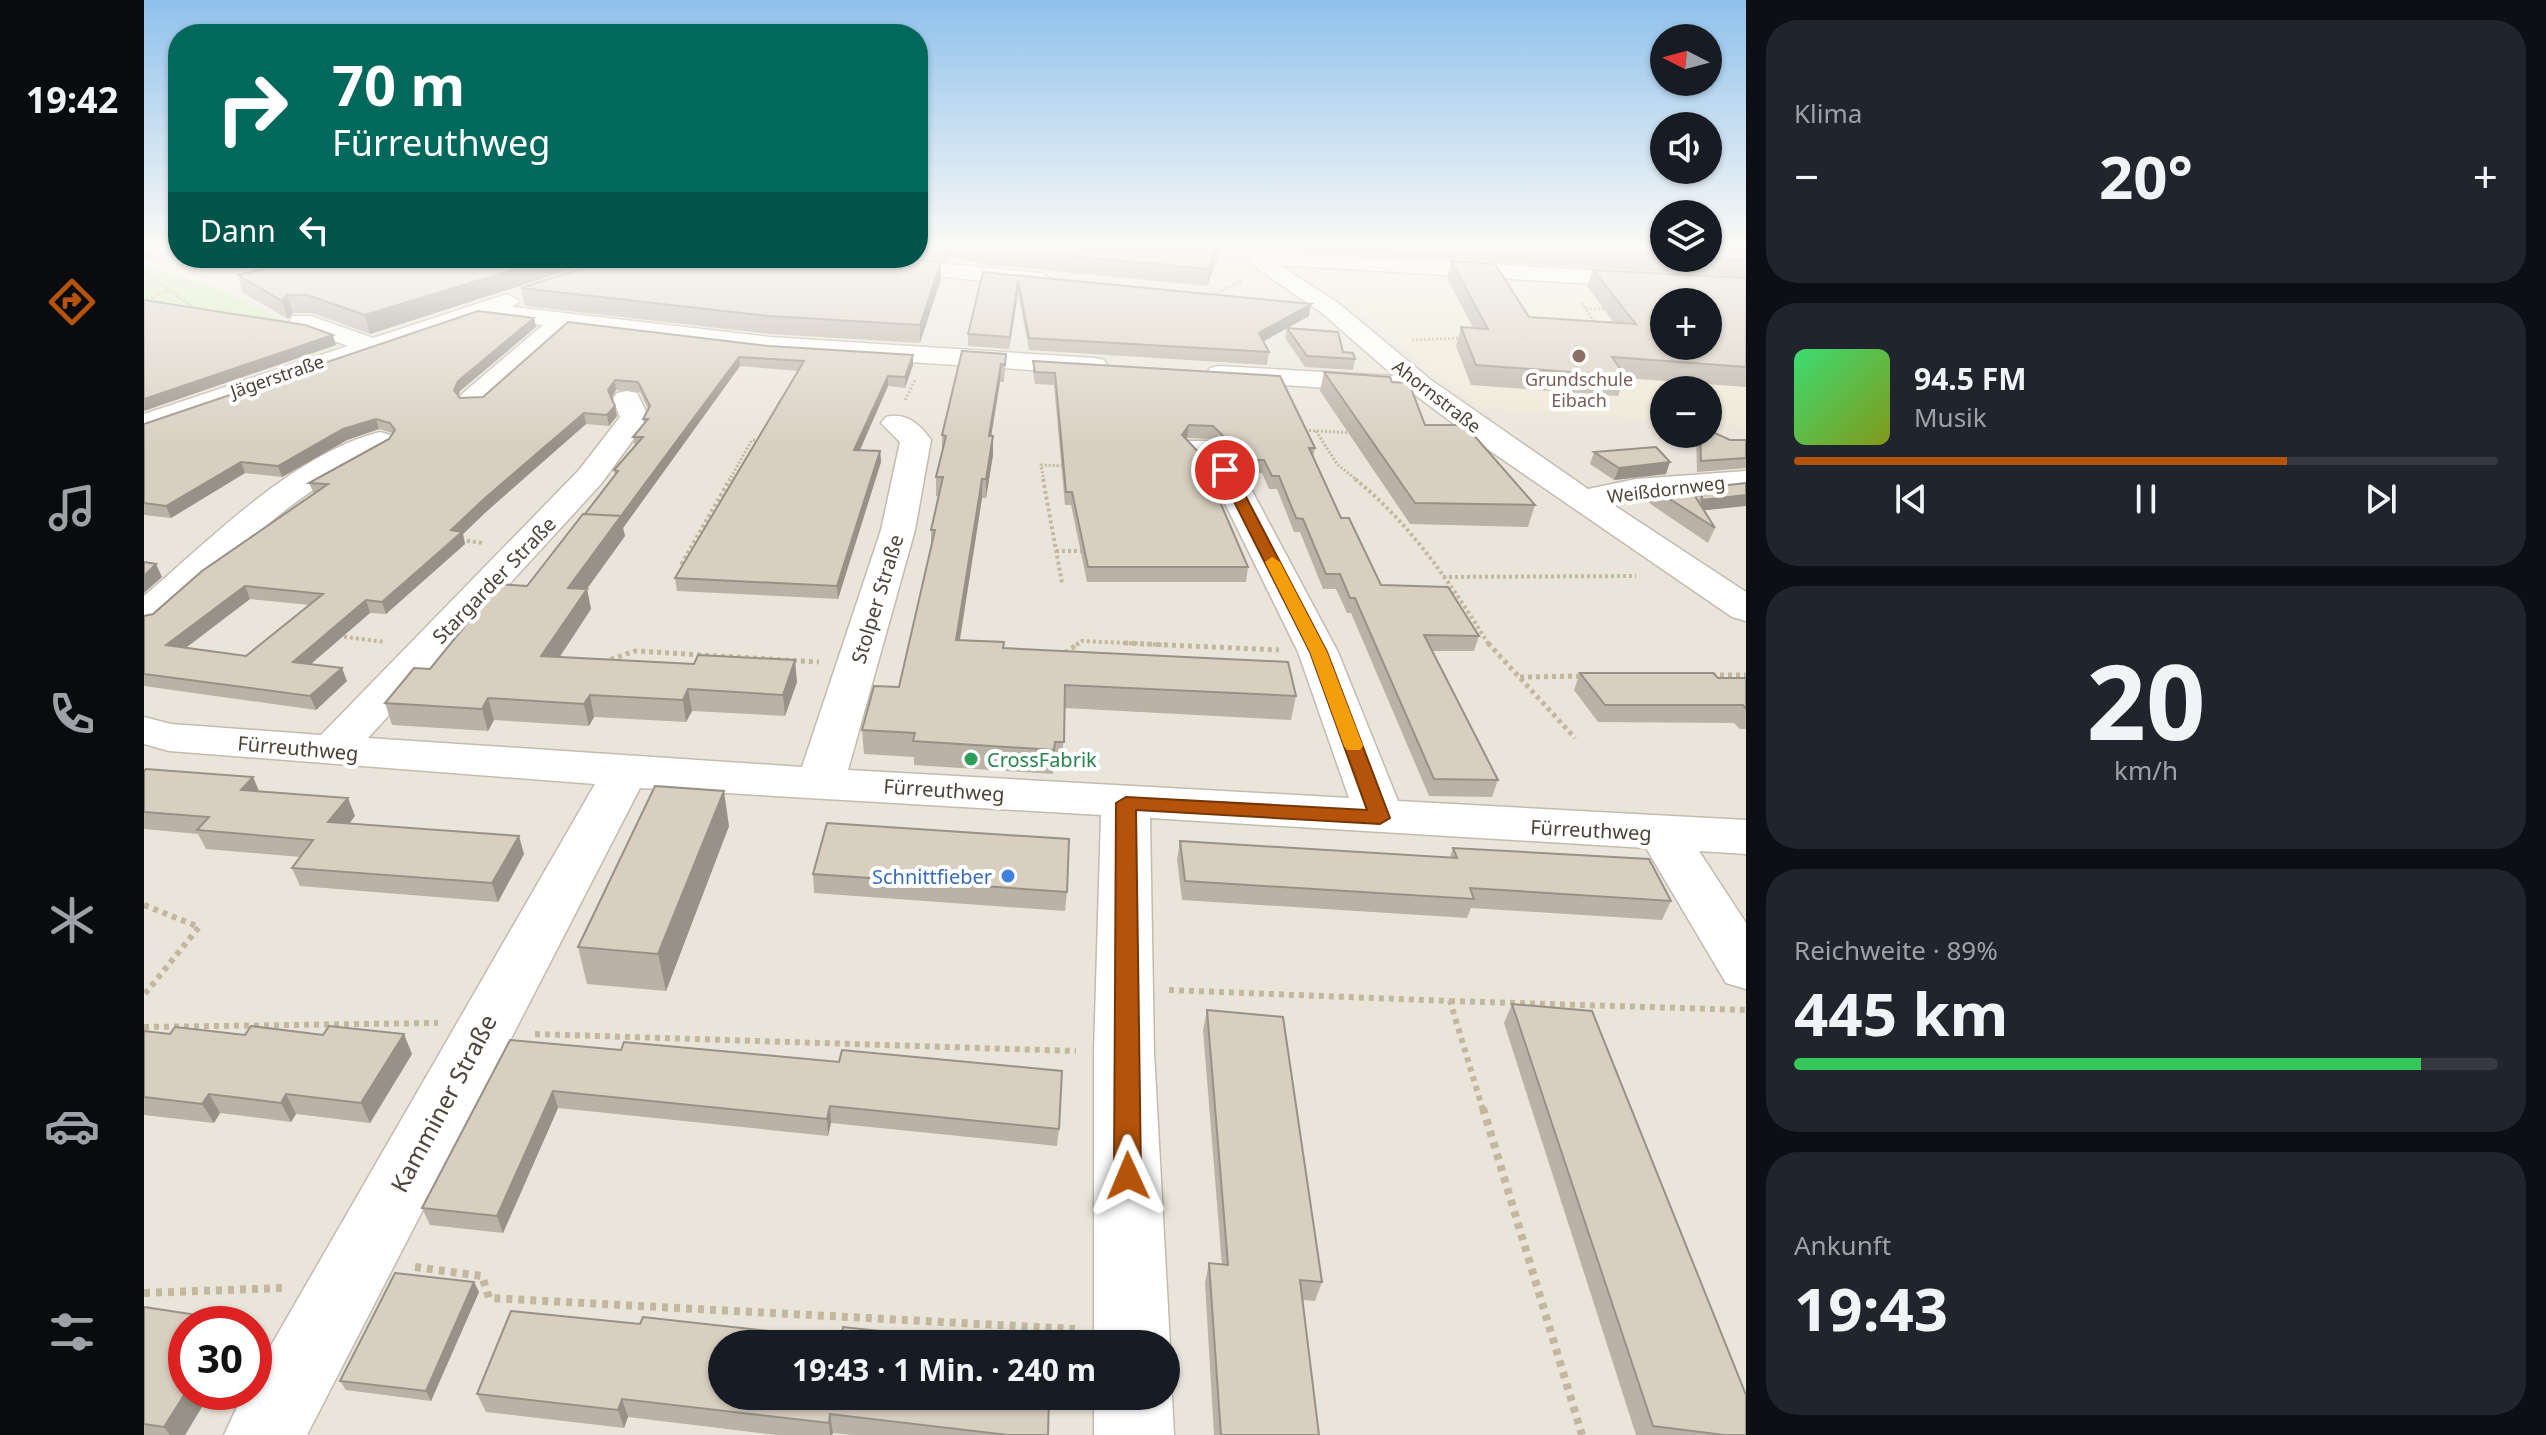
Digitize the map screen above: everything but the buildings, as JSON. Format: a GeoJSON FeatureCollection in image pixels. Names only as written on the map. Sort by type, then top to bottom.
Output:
{"type":"FeatureCollection","features":[{"type":"Feature","properties":{"kind":"street","name":"Jägerstraße"},"geometry":{"type":"LineString","coordinates":[[144,424],[474,312]]}},
{"type":"Feature","properties":{"kind":"street"},"geometry":{"type":"LineString","coordinates":[[493,312],[770,345],[1127,368]]}},
{"type":"Feature","properties":{"kind":"street","name":"Ahornstraße"},"geometry":{"type":"LineString","coordinates":[[1335,312],[1421,386],[1494,440],[1746,609]]}},
{"type":"Feature","properties":{"kind":"street"},"geometry":{"type":"LineString","coordinates":[[302,321],[371,346]]}},
{"type":"Feature","properties":{"kind":"street"},"geometry":{"type":"LineString","coordinates":[[473,399],[514,360],[562,322]]}},
{"type":"Feature","properties":{"kind":"street"},"geometry":{"type":"LineString","coordinates":[[1189,372],[1421,386]]}},
{"type":"Feature","properties":{"kind":"street","name":"Stargarder Straße"},"geometry":{"type":"LineString","coordinates":[[331,751],[590,477],[635,418],[627,399]]}},
{"type":"Feature","properties":{"kind":"street","name":"Stolper Straße"},"geometry":{"type":"LineString","coordinates":[[821,781],[898,530],[916,440],[896,423]]}},
{"type":"Feature","properties":{"kind":"street"},"geometry":{"type":"LineString","coordinates":[[144,616],[253,519],[339,458],[380,441]]}},
{"type":"Feature","properties":{"kind":"street"},"geometry":{"type":"LineString","coordinates":[[1198,447],[1225,470],[1318,652],[1380,818]]}},
{"type":"Feature","properties":{"kind":"street","name":"Weißdornweg"},"geometry":{"type":"LineString","coordinates":[[1586,499],[1636,489],[1746,481]]}},
{"type":"Feature","properties":{"kind":"street","name":"Fürreuthweg"},"geometry":{"type":"LineString","coordinates":[[152,742],[625,772],[821,781],[1126,803],[1663,835],[1746,837]]}},
{"type":"Feature","properties":{"kind":"street","name":"Kamminer Straße"},"geometry":{"type":"LineString","coordinates":[[264,1435],[625,772]]}},
{"type":"Feature","properties":{"kind":"street"},"geometry":{"type":"LineString","coordinates":[[1126,803],[1124,1052],[1131,1330]]}},
{"type":"Feature","properties":{"kind":"street"},"geometry":{"type":"LineString","coordinates":[[1663,835],[1746,968]]}},
{"type":"Feature","properties":{"kind":"street"},"geometry":{"type":"LineString","coordinates":[[1133,1410],[1134,1435]]}},
{"type":"Feature","properties":{"kind":"path"},"geometry":{"type":"LineString","coordinates":[[1371,343],[1469,337]]}},
{"type":"Feature","properties":{"kind":"path"},"geometry":{"type":"LineString","coordinates":[[896,423],[926,356]]}},
{"type":"Feature","properties":{"kind":"path"},"geometry":{"type":"LineString","coordinates":[[1287,429],[1360,433]]}},
{"type":"Feature","properties":{"kind":"path"},"geometry":{"type":"LineString","coordinates":[[1316,431],[1337,464],[1380,499],[1443,577],[1493,651],[1575,738]]}},
{"type":"Feature","properties":{"kind":"path"},"geometry":{"type":"LineString","coordinates":[[697,564],[682,563],[752,440],[767,440]]}},
{"type":"Feature","properties":{"kind":"path"},"geometry":{"type":"LineString","coordinates":[[1062,583],[1041,465],[1072,466]]}},
{"type":"Feature","properties":{"kind":"path"},"geometry":{"type":"LineString","coordinates":[[1380,499],[1396,499]]}},
{"type":"Feature","properties":{"kind":"path"},"geometry":{"type":"LineString","coordinates":[[717,500],[733,500]]}},
{"type":"Feature","properties":{"kind":"path"},"geometry":{"type":"LineString","coordinates":[[448,539],[526,547]]}},
{"type":"Feature","properties":{"kind":"path"},"geometry":{"type":"LineString","coordinates":[[1056,551],[1101,551]]}},
{"type":"Feature","properties":{"kind":"path"},"geometry":{"type":"LineString","coordinates":[[1443,577],[1697,576]]}},
{"type":"Feature","properties":{"kind":"path"},"geometry":{"type":"LineString","coordinates":[[328,635],[429,648]]}},
{"type":"Feature","properties":{"kind":"path"},"geometry":{"type":"LineString","coordinates":[[1063,654],[1082,641],[1318,652]]}},
{"type":"Feature","properties":{"kind":"path"},"geometry":{"type":"LineString","coordinates":[[595,664],[635,651],[858,665]]}},
{"type":"Feature","properties":{"kind":"path"},"geometry":{"type":"LineString","coordinates":[[1707,675],[1746,675]]}},
{"type":"Feature","properties":{"kind":"path"},"geometry":{"type":"LineString","coordinates":[[1519,677],[1592,676]]}},
{"type":"Feature","properties":{"kind":"path"},"geometry":{"type":"LineString","coordinates":[[144,905],[199,927],[144,995]]}},
{"type":"Feature","properties":{"kind":"path"},"geometry":{"type":"LineString","coordinates":[[1125,988],[1746,1010]]}},
{"type":"Feature","properties":{"kind":"path"},"geometry":{"type":"LineString","coordinates":[[1450,1001],[1582,1435]]}},
{"type":"Feature","properties":{"kind":"path"},"geometry":{"type":"LineString","coordinates":[[144,1027],[484,1027],[1124,1052]]}},
{"type":"Feature","properties":{"kind":"path"},"geometry":{"type":"LineString","coordinates":[[144,1293],[351,1273],[482,1276],[489,1298],[838,1330]]}},
{"type":"Feature","properties":{"kind":"shaded area"},"geometry":{"type":"Polygon","coordinates":[[[266,312],[1650,312],[1650,360],[1722,360],[1722,312],[1746,312],[1746,1435],[144,1435],[144,314],[350,342],[266,312]]]}},
{"type":"Feature","properties":{"kind":"shaded area","name":"Grundschule Eibach"},"geometry":{"type":"Polygon","coordinates":[[[1359,312],[1650,312],[1650,360],[1722,360],[1722,312],[1746,312],[1746,426],[1722,424],[1722,376],[1650,376],[1650,419],[1480,407],[1359,312]]]}},
{"type":"Feature","properties":{"kind":"green space"},"geometry":{"type":"Polygon","coordinates":[[[266,312],[351,342],[302,358],[221,341],[144,314],[266,312]]]}},
{"type":"Feature","properties":{"kind":"slow traffic"},"geometry":{"type":"LineString","coordinates":[[1272,562],[1318,652],[1353,746]]}},
{"type":"Feature","properties":{"kind":"place","name":"Grundschule Eibach"},"geometry":{"type":"Point","coordinates":[1579,356]}},
{"type":"Feature","properties":{"kind":"place","name":"CrossFabrik"},"geometry":{"type":"Point","coordinates":[971,759]}},
{"type":"Feature","properties":{"kind":"place","name":"Schnittfieber"},"geometry":{"type":"Point","coordinates":[1008,876]}},
{"type":"Feature","properties":{"kind":"route"},"geometry":{"type":"LineString","coordinates":[[1128,1176],[1124,1052],[1126,803],[1380,818],[1318,652],[1225,470]]}}]}
